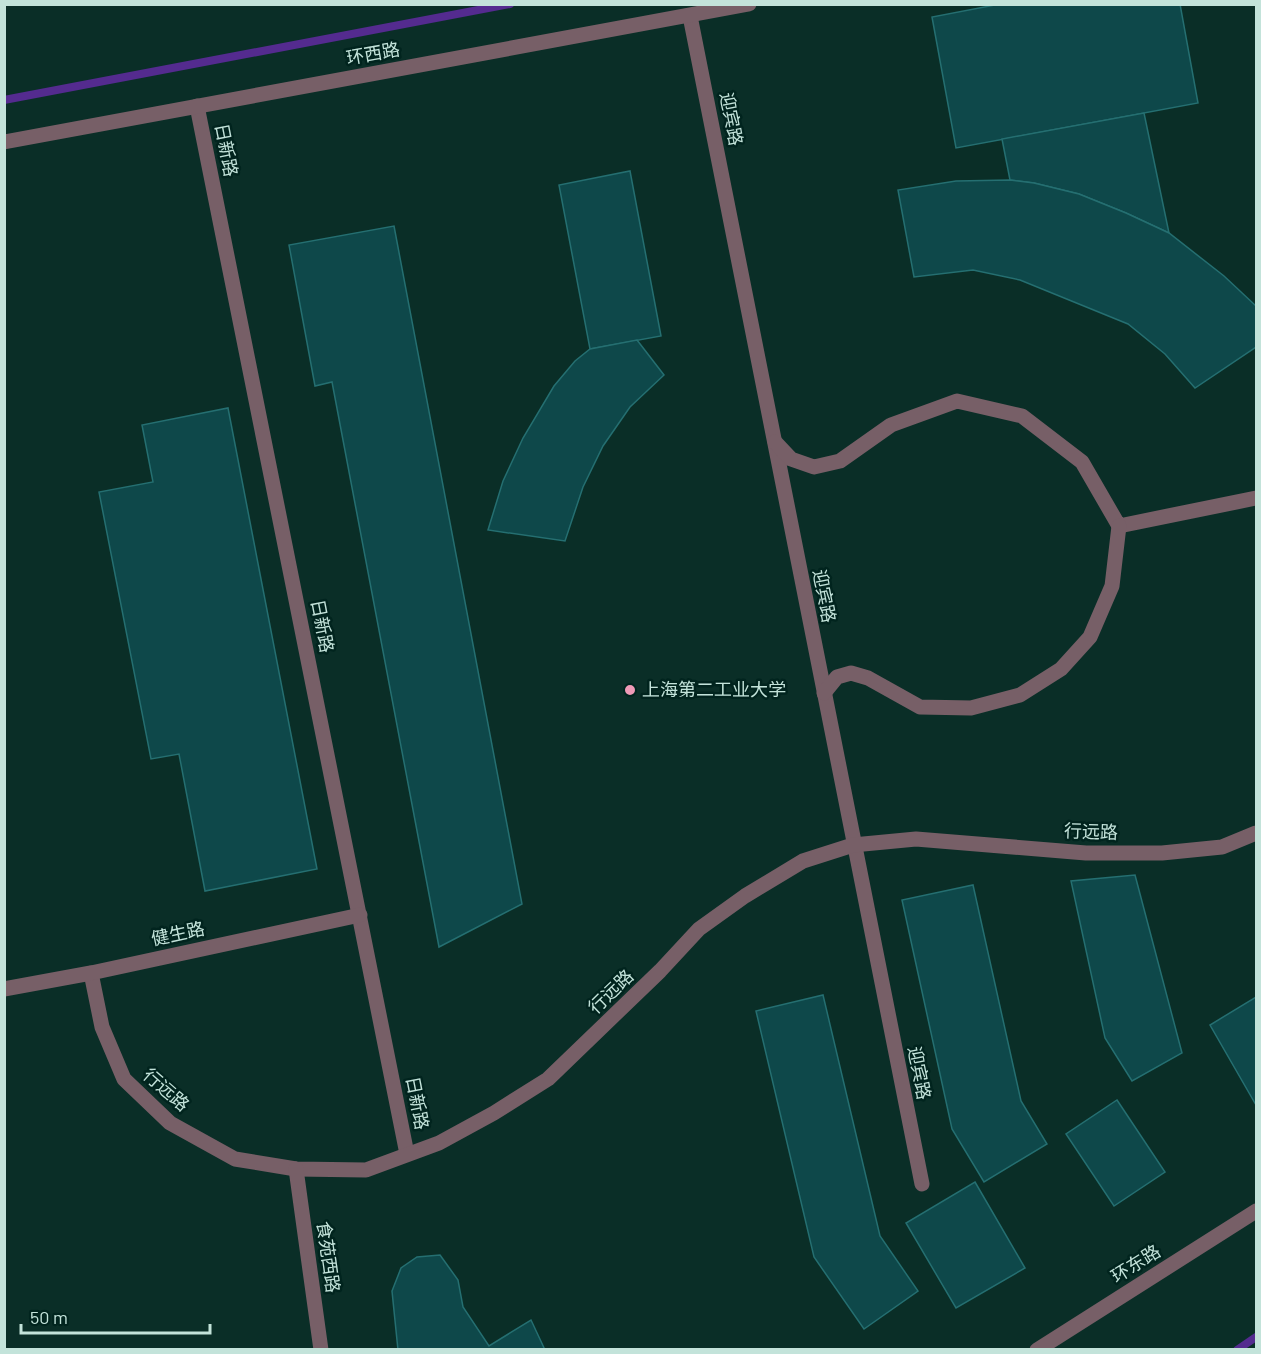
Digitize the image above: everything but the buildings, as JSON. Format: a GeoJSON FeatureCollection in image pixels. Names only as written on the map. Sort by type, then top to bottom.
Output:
{"type":"FeatureCollection","features":[{"type":"Feature","properties":{"kind":"street","name":"环西路"},"geometry":{"type":"LineString","coordinates":[[4,142],[749,4]]}},
{"type":"Feature","properties":{"kind":"street","name":"迎宾路"},"geometry":{"type":"LineString","coordinates":[[690,16],[922,1184]]}},
{"type":"Feature","properties":{"kind":"street","name":"日新路"},"geometry":{"type":"LineString","coordinates":[[197,106],[407,1154]]}},
{"type":"Feature","properties":{"kind":"street"},"geometry":{"type":"LineString","coordinates":[[774,440],[791,459],[814,467],[840,461],[891,425],[957,401],[1022,416],[1082,462],[1119,526],[1112,586],[1090,637],[1061,669],[1020,695],[971,708],[920,707],[868,678],[851,673],[837,677],[824,693]]}},
{"type":"Feature","properties":{"kind":"street"},"geometry":{"type":"LineString","coordinates":[[1119,526],[1257,498]]}},
{"type":"Feature","properties":{"kind":"street","name":"行远路"},"geometry":{"type":"LineString","coordinates":[[91,973],[102,1027],[124,1079],[170,1123],[235,1158],[296,1169],[366,1170],[439,1143],[494,1113],[548,1079],[660,971],[699,929],[745,896],[803,861],[854,845],[916,839],[1086,854],[1162,853],[1222,847],[1257,833]]}},
{"type":"Feature","properties":{"kind":"street","name":"健生路"},"geometry":{"type":"LineString","coordinates":[[4,989],[91,973],[360,915]]}},
{"type":"Feature","properties":{"kind":"street","name":"食苑西路"},"geometry":{"type":"LineString","coordinates":[[296,1169],[321,1350]]}},
{"type":"Feature","properties":{"kind":"street","name":"环东路"},"geometry":{"type":"LineString","coordinates":[[1037,1350],[1257,1211]]}},
{"type":"Feature","properties":{"kind":"waterway"},"geometry":{"type":"LineString","coordinates":[[4,100],[510,4]]}},
{"type":"Feature","properties":{"kind":"waterway"},"geometry":{"type":"LineString","coordinates":[[1237,1350],[1256,1337]]}},
{"type":"Feature","properties":{"kind":"place","name":"上海第二工业大学"},"geometry":{"type":"Point","coordinates":[630,690]}}]}
